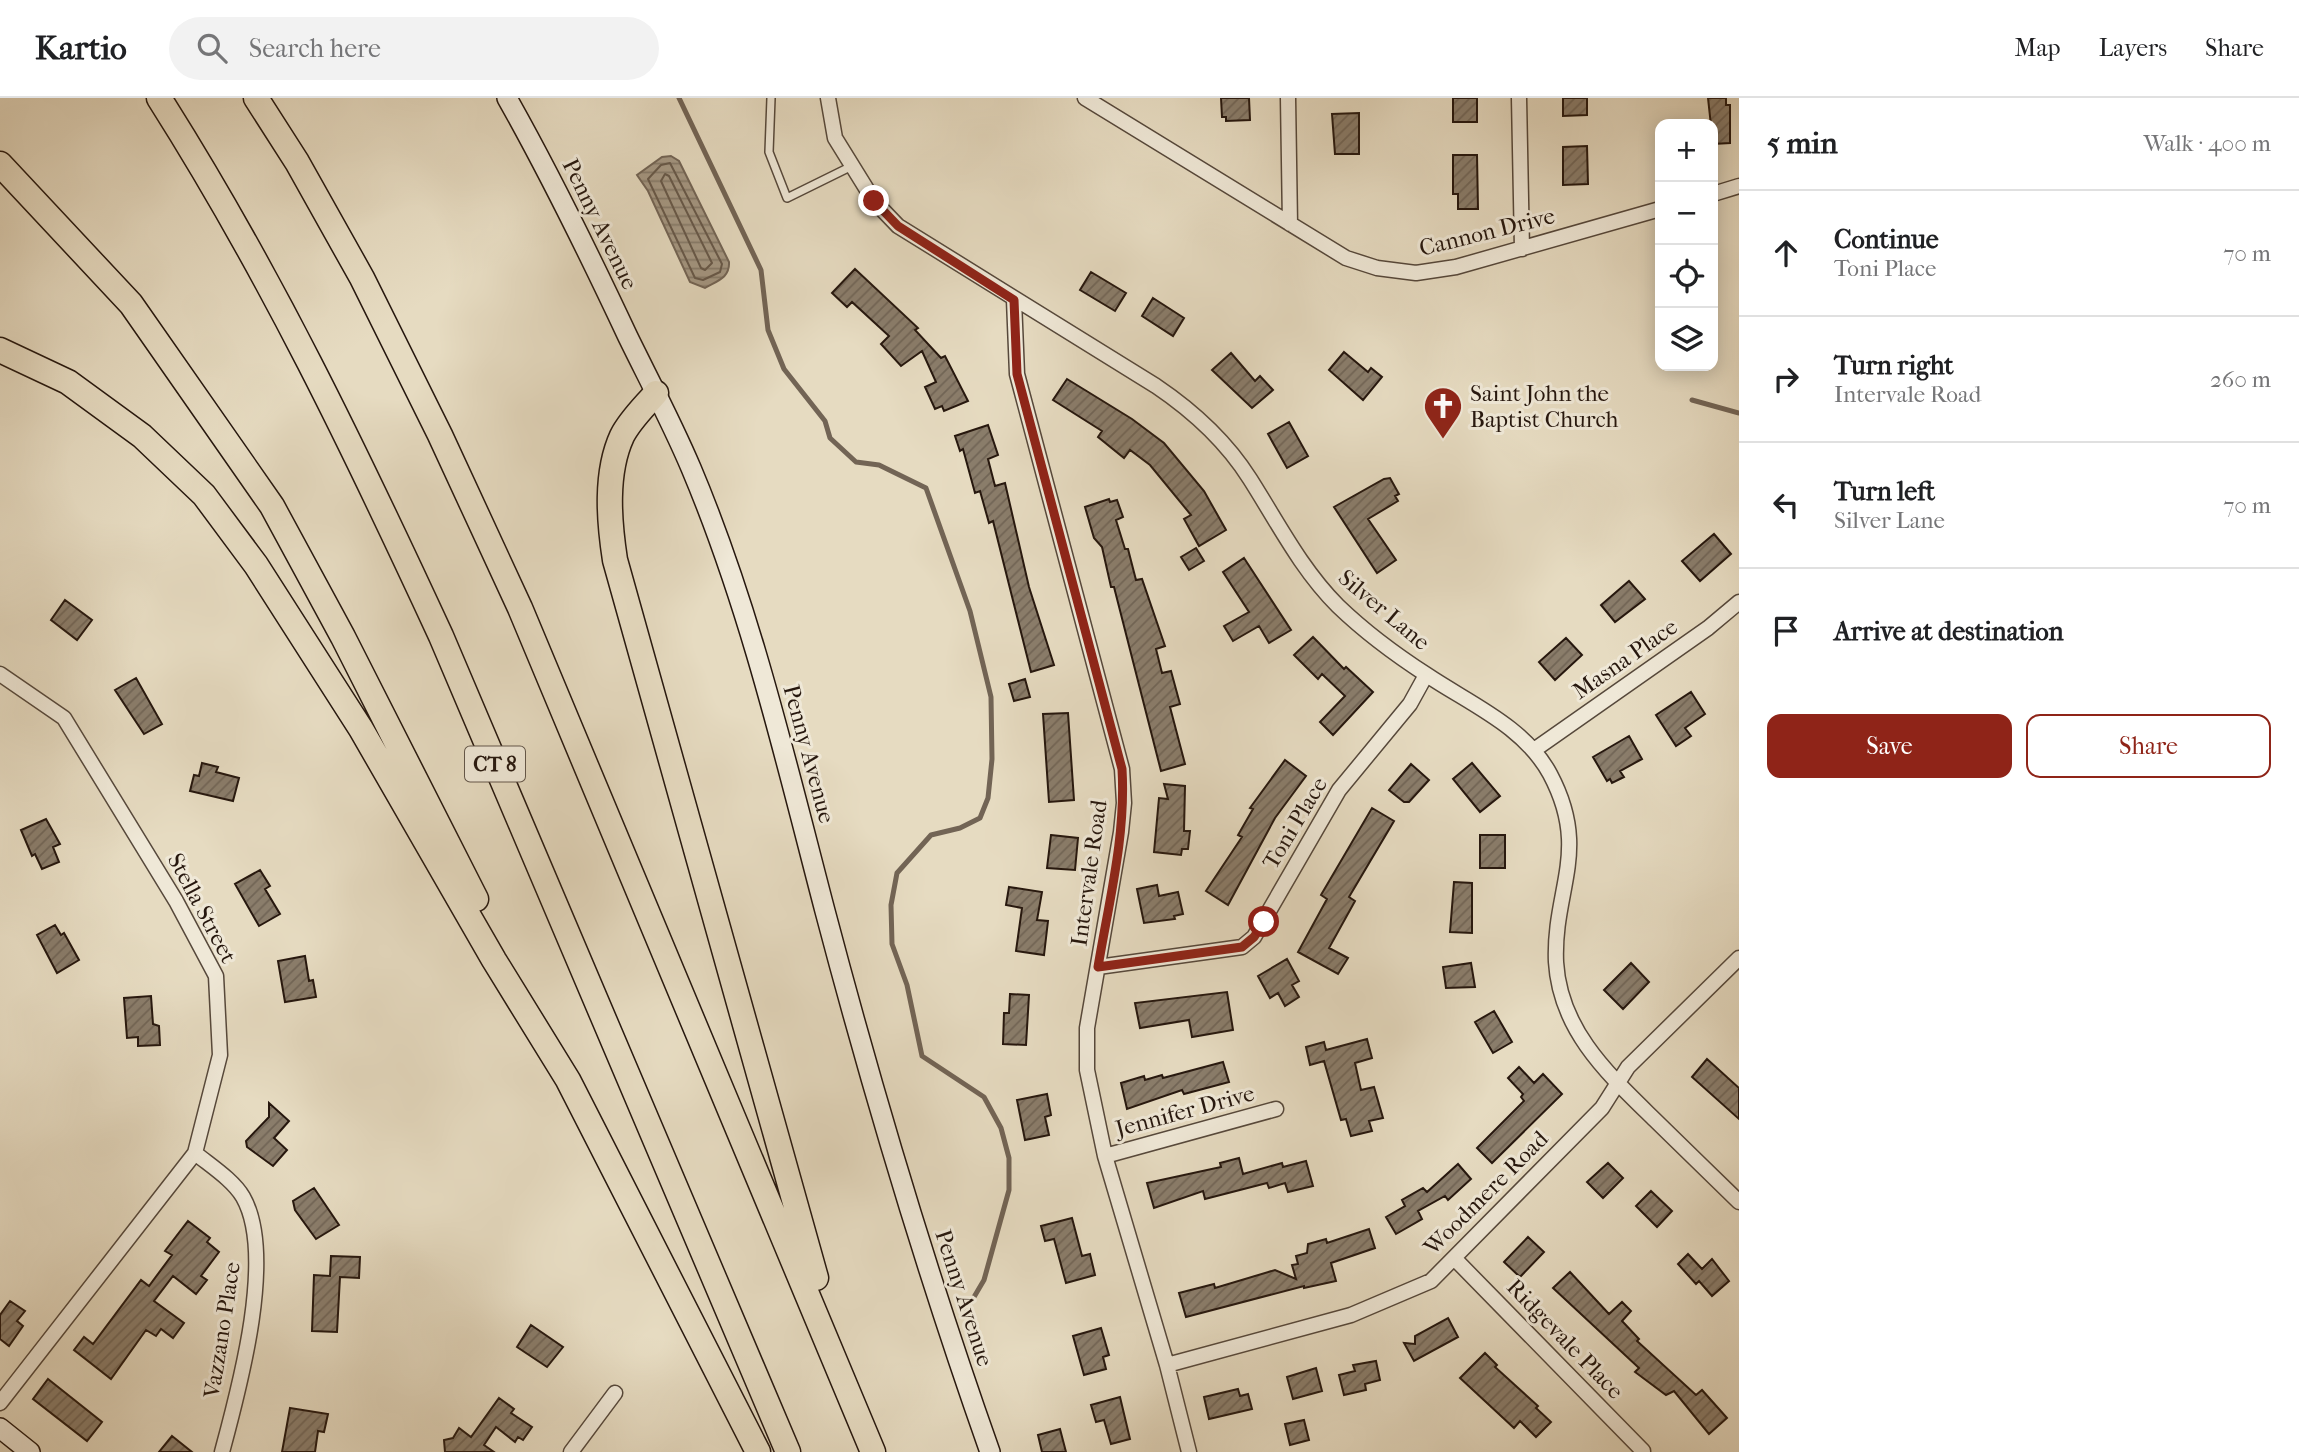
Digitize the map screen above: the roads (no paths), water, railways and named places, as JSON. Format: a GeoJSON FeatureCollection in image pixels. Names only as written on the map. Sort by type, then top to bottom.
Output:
{"type":"FeatureCollection","features":[{"type":"Feature","properties":{"kind":"highway","name":"CT 8"},"geometry":{"type":"LineString","coordinates":[[159,98],[224,201],[280,303],[381,505],[441,636],[788,1452]]}},
{"type":"Feature","properties":{"kind":"highway"},"geometry":{"type":"LineString","coordinates":[[256,98],[297,162],[362,278],[440,435],[514,596],[873,1452]]}},
{"type":"Feature","properties":{"kind":"highway"},"geometry":{"type":"LineString","coordinates":[[0,163],[131,304],[272,506],[344,637],[758,1452]]}},
{"type":"Feature","properties":{"kind":"highway"},"geometry":{"type":"LineString","coordinates":[[0,350],[68,382],[113,413],[177,467],[229,527],[361,729],[494,960],[568,1080]]}},
{"type":"Feature","properties":{"kind":"highway"},"geometry":{"type":"LineString","coordinates":[[656,393],[628,425],[615,458],[611,495],[615,560],[811,1265],[842,1342],[858,1419]]}},
{"type":"Feature","properties":{"kind":"main road","name":"Penny Avenue"},"geometry":{"type":"LineString","coordinates":[[507,98],[553,180],[691,468],[749,633],[785,747],[825,912],[937,1303],[990,1452]]}},
{"type":"Feature","properties":{"kind":"main road"},"geometry":{"type":"LineString","coordinates":[[0,1428],[30,1452]]}},
{"type":"Feature","properties":{"kind":"street","name":"Silver Lane"},"geometry":{"type":"LineString","coordinates":[[828,98],[835,138],[874,201],[898,226],[1156,386],[1195,415],[1212,430],[1249,477],[1315,580],[1339,607],[1426,675],[1508,728],[1535,750],[1562,802],[1569,831],[1570,866],[1556,960],[1563,1005],[1574,1028],[1616,1084],[1739,1202]]}},
{"type":"Feature","properties":{"kind":"street","name":"Cannon Drive"},"geometry":{"type":"LineString","coordinates":[[1085,98],[1346,258],[1377,268],[1416,273],[1456,267],[1655,210]]}},
{"type":"Feature","properties":{"kind":"street"},"geometry":{"type":"LineString","coordinates":[[1288,98],[1290,224]]}},
{"type":"Feature","properties":{"kind":"street"},"geometry":{"type":"LineString","coordinates":[[1519,98],[1522,249]]}},
{"type":"Feature","properties":{"kind":"street"},"geometry":{"type":"LineString","coordinates":[[1718,192],[1739,186]]}},
{"type":"Feature","properties":{"kind":"street","name":"Intervale Road"},"geometry":{"type":"LineString","coordinates":[[1014,300],[1017,374],[1122,769],[1124,803],[1121,832],[1086,1051],[1105,1156],[1167,1365],[1189,1452]]}},
{"type":"Feature","properties":{"kind":"street","name":"Masna Place"},"geometry":{"type":"LineString","coordinates":[[1535,750],[1708,628],[1739,602]]}},
{"type":"Feature","properties":{"kind":"street","name":"Stella Street"},"geometry":{"type":"LineString","coordinates":[[0,674],[64,718],[176,901],[216,976],[220,1055],[195,1153],[0,1403]]}},
{"type":"Feature","properties":{"kind":"street","name":"Toni Place"},"geometry":{"type":"LineString","coordinates":[[1098,967],[1242,947],[1254,937],[1339,790],[1410,704],[1426,675]]}},
{"type":"Feature","properties":{"kind":"street","name":"Woodmere Road"},"geometry":{"type":"LineString","coordinates":[[1167,1365],[1351,1315],[1432,1281],[1602,1108],[1628,1067],[1739,957]]}},
{"type":"Feature","properties":{"kind":"street","name":"Jennifer Drive"},"geometry":{"type":"LineString","coordinates":[[1105,1156],[1276,1109]]}},
{"type":"Feature","properties":{"kind":"street","name":"Vazzano Place"},"geometry":{"type":"LineString","coordinates":[[195,1153],[243,1197],[258,1249],[256,1291],[222,1452]]}},
{"type":"Feature","properties":{"kind":"street","name":"Ridgevale Place"},"geometry":{"type":"LineString","coordinates":[[1455,1259],[1643,1451]]}},
{"type":"Feature","properties":{"kind":"street"},"geometry":{"type":"LineString","coordinates":[[571,1452],[615,1393]]}},
{"type":"Feature","properties":{"kind":"lane"},"geometry":{"type":"LineString","coordinates":[[771,98],[769,152],[787,198],[852,166]]}},
{"type":"Feature","properties":{"kind":"water"},"geometry":{"type":"Polygon","coordinates":[[[671,156],[679,161],[729,262],[725,275],[705,288],[690,282],[648,191],[637,175],[662,157],[671,156]]]}},
{"type":"Feature","properties":{"kind":"waterway"},"geometry":{"type":"LineString","coordinates":[[679,98],[761,270],[768,330],[784,369],[825,421],[830,438],[856,462],[879,465],[926,488],[970,611],[991,697],[992,759],[988,798],[980,818],[960,828],[931,835],[897,873],[891,905],[892,944],[907,985],[922,1056],[984,1097],[1001,1128],[1009,1158],[1009,1190],[984,1280],[964,1314]]}},
{"type":"Feature","properties":{"kind":"waterway"},"geometry":{"type":"LineString","coordinates":[[1692,400],[1739,413]]}},
{"type":"Feature","properties":{"kind":"place","name":"Saint John the Baptist Church"},"geometry":{"type":"Point","coordinates":[1443,440]}}]}
